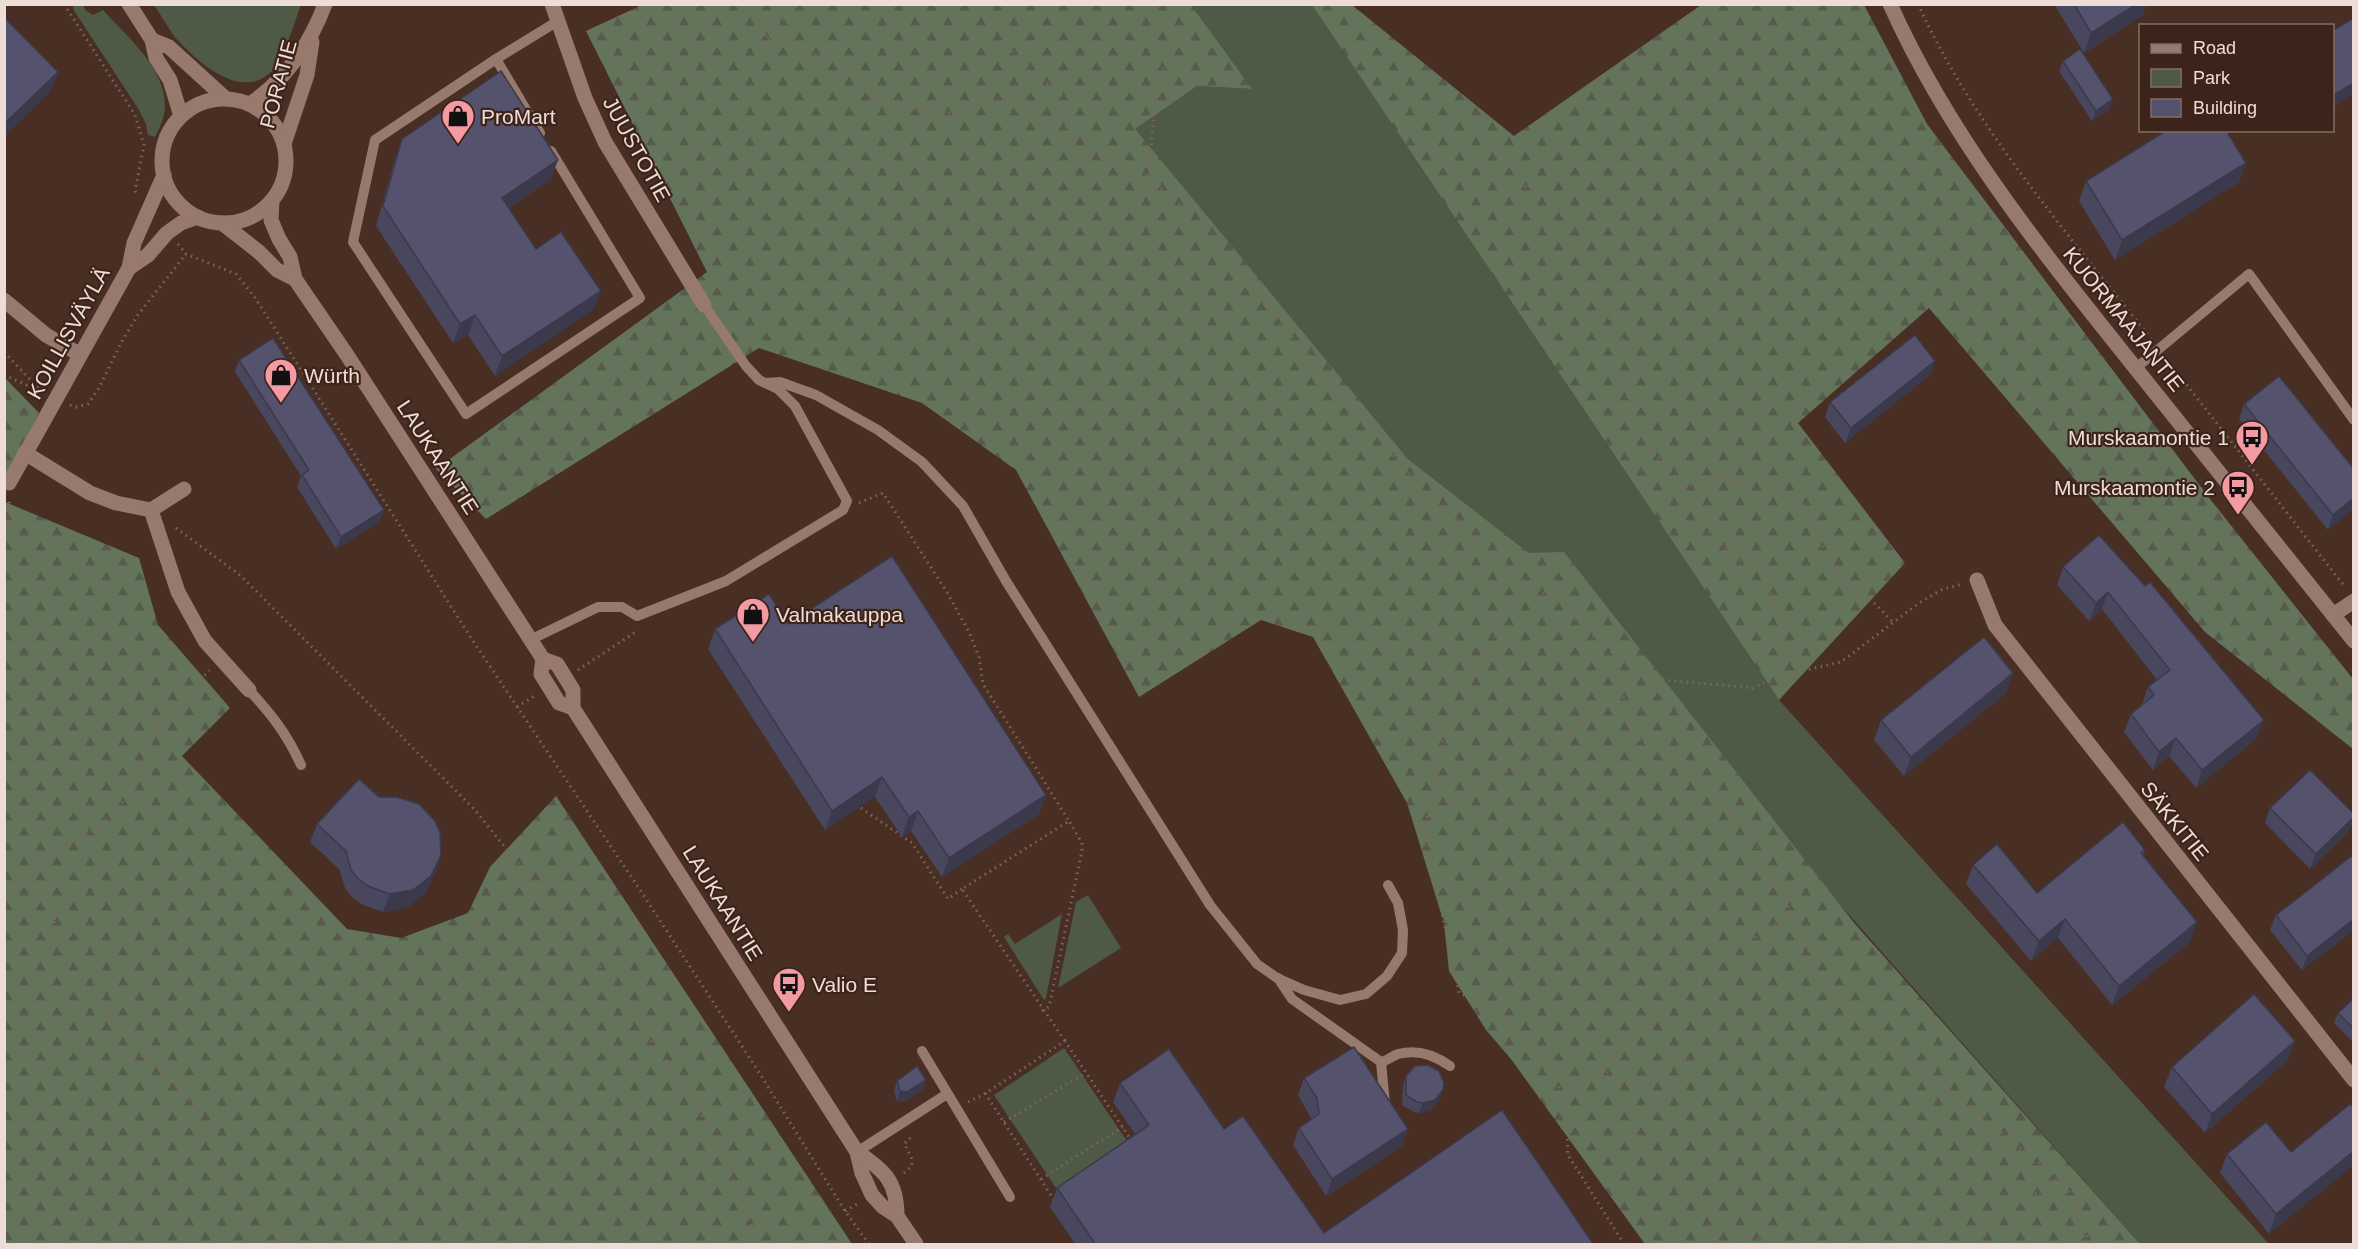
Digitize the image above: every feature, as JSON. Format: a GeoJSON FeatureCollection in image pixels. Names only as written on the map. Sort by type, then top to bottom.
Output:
{"type":"FeatureCollection","features":[{"type":"Feature","properties":{"kind":"street"},"geometry":{"type":"LineString","coordinates":[[129,4],[152,40],[156,58],[170,80],[181,116]]}},
{"type":"Feature","properties":{"kind":"street","name":"PORATIE"},"geometry":{"type":"LineString","coordinates":[[284,144],[307,75],[313,36],[325,4]]}},
{"type":"Feature","properties":{"kind":"street","name":"JUUSTOTIE"},"geometry":{"type":"LineString","coordinates":[[552,4],[585,98],[606,142],[704,305]]}},
{"type":"Feature","properties":{"kind":"street","name":"KUORMAAJANTIE"},"geometry":{"type":"LineString","coordinates":[[1890,4],[1923,71],[1976,158],[2055,268],[2354,641]]}},
{"type":"Feature","properties":{"kind":"street","name":"PORATIE"},"geometry":{"type":"LineString","coordinates":[[250,104],[276,84],[313,36]]}},
{"type":"Feature","properties":{"kind":"street"},"geometry":{"type":"LineString","coordinates":[[152,40],[169,47],[225,98]]}},
{"type":"Feature","properties":{"kind":"street"},"geometry":{"type":"LineString","coordinates":[[225,98],[250,104],[265,114],[277,127],[284,144],[286,164],[282,184],[272,201],[258,213],[240,220],[222,223],[198,217],[176,200],[164,175],[162,159],[164,144],[171,129],[181,116],[194,106],[209,100],[225,98]]}},
{"type":"Feature","properties":{"kind":"street","name":"KOILLISVÄYLÄ"},"geometry":{"type":"LineString","coordinates":[[9,483],[129,267],[134,243],[164,175]]}},
{"type":"Feature","properties":{"kind":"street","name":"LAUKAANTIE"},"geometry":{"type":"LineString","coordinates":[[272,201],[271,220],[290,257],[295,279],[347,355],[530,640],[543,659],[557,664],[573,690],[573,708],[857,1152],[862,1173],[872,1195],[883,1207],[897,1216],[916,1245]]}},
{"type":"Feature","properties":{"kind":"street","name":"KOILLISVÄYLÄ"},"geometry":{"type":"LineString","coordinates":[[129,267],[148,255],[167,233],[182,223],[198,217]]}},
{"type":"Feature","properties":{"kind":"street","name":"LAUKAANTIE"},"geometry":{"type":"LineString","coordinates":[[222,223],[259,252],[277,270],[295,279]]}},
{"type":"Feature","properties":{"kind":"street"},"geometry":{"type":"LineString","coordinates":[[4,300],[46,335],[79,354]]}},
{"type":"Feature","properties":{"kind":"street"},"geometry":{"type":"LineString","coordinates":[[25,453],[90,493],[116,503],[151,510],[184,489]]}},
{"type":"Feature","properties":{"kind":"street"},"geometry":{"type":"LineString","coordinates":[[151,510],[178,592],[205,641],[249,690]]}},
{"type":"Feature","properties":{"kind":"street","name":"SÄKKITIE"},"geometry":{"type":"LineString","coordinates":[[1977,580],[1995,625],[2115,780],[2354,1080]]}},
{"type":"Feature","properties":{"kind":"street"},"geometry":{"type":"LineString","coordinates":[[2333,615],[2350,595]]}},
{"type":"Feature","properties":{"kind":"street","name":"LAUKAANTIE"},"geometry":{"type":"LineString","coordinates":[[543,659],[541,674],[559,703],[573,708]]}},
{"type":"Feature","properties":{"kind":"street","name":"LAUKAANTIE"},"geometry":{"type":"LineString","coordinates":[[857,1152],[877,1165],[891,1183],[897,1197],[897,1216]]}},
{"type":"Feature","properties":{"kind":"lane"},"geometry":{"type":"LineString","coordinates":[[496,59],[640,298],[466,414],[353,242],[375,140],[496,59],[558,21]]}},
{"type":"Feature","properties":{"kind":"lane"},"geometry":{"type":"LineString","coordinates":[[2136,368],[2249,274],[2354,420]]}},
{"type":"Feature","properties":{"kind":"lane"},"geometry":{"type":"LineString","coordinates":[[530,640],[598,607],[622,607],[637,616],[726,581],[840,512],[846,501],[795,406],[778,389],[759,380],[746,366],[704,305]]}},
{"type":"Feature","properties":{"kind":"lane"},"geometry":{"type":"LineString","coordinates":[[766,383],[780,382],[816,395],[878,430],[922,462],[963,506],[1006,581],[1210,905],[1257,964],[1277,978],[1304,990],[1340,1000],[1366,994],[1387,976],[1402,953],[1403,930],[1398,903],[1388,885]]}},
{"type":"Feature","properties":{"kind":"lane"},"geometry":{"type":"LineString","coordinates":[[249,690],[289,738],[301,765]]}},
{"type":"Feature","properties":{"kind":"lane"},"geometry":{"type":"LineString","coordinates":[[1277,978],[1292,999],[1381,1062],[1385,1106],[1391,1116]]}},
{"type":"Feature","properties":{"kind":"lane"},"geometry":{"type":"LineString","coordinates":[[922,1051],[1010,1197]]}},
{"type":"Feature","properties":{"kind":"lane"},"geometry":{"type":"LineString","coordinates":[[1381,1062],[1397,1054],[1411,1052],[1427,1054],[1450,1066]]}},
{"type":"Feature","properties":{"kind":"lane"},"geometry":{"type":"LineString","coordinates":[[857,1152],[947,1094]]}},
{"type":"Feature","properties":{"kind":"path"},"geometry":{"type":"LineString","coordinates":[[64,4],[135,115],[144,145],[135,191],[147,213]]}},
{"type":"Feature","properties":{"kind":"path"},"geometry":{"type":"LineString","coordinates":[[745,4],[766,37],[857,70],[878,101],[945,116],[982,96],[1070,129]]}},
{"type":"Feature","properties":{"kind":"path"},"geometry":{"type":"LineString","coordinates":[[766,37],[799,4]]}},
{"type":"Feature","properties":{"kind":"path"},"geometry":{"type":"LineString","coordinates":[[986,4],[1006,44],[1027,69],[1060,94],[1076,155],[1107,156],[1172,196],[1424,491],[1527,583],[1558,602],[1615,656],[1654,679],[1753,688],[1780,676],[1841,662],[1919,603],[1941,590],[1977,580]]}},
{"type":"Feature","properties":{"kind":"path"},"geometry":{"type":"LineString","coordinates":[[1148,181],[1157,81],[1178,39],[1149,4]]}},
{"type":"Feature","properties":{"kind":"path"},"geometry":{"type":"LineString","coordinates":[[1918,4],[1967,98],[2014,165],[2350,595]]}},
{"type":"Feature","properties":{"kind":"path"},"geometry":{"type":"LineString","coordinates":[[1525,186],[1559,208],[1588,280],[1617,334],[1637,352],[1627,390],[1629,424],[1684,487],[1709,533],[1733,556],[1762,575],[1775,602],[1781,653],[1780,676]]}},
{"type":"Feature","properties":{"kind":"path"},"geometry":{"type":"LineString","coordinates":[[167,233],[186,254],[236,274],[256,299],[337,429],[517,707],[760,1074],[868,1245]]}},
{"type":"Feature","properties":{"kind":"path"},"geometry":{"type":"LineString","coordinates":[[4,375],[76,407],[88,404],[99,388],[120,343],[137,316],[186,254]]}},
{"type":"Feature","properties":{"kind":"path"},"geometry":{"type":"LineString","coordinates":[[4,352],[43,393],[55,399]]}},
{"type":"Feature","properties":{"kind":"path"},"geometry":{"type":"LineString","coordinates":[[1684,487],[1717,476],[1755,484],[1799,501],[1815,516],[1819,542],[1844,578],[1862,591],[1894,622]]}},
{"type":"Feature","properties":{"kind":"path"},"geometry":{"type":"LineString","coordinates":[[4,537],[11,528],[9,483]]}},
{"type":"Feature","properties":{"kind":"path"},"geometry":{"type":"LineString","coordinates":[[840,512],[883,493],[948,594],[969,632],[979,657],[983,684],[1082,843],[1049,1007],[1042,1011]]}},
{"type":"Feature","properties":{"kind":"path"},"geometry":{"type":"LineString","coordinates":[[151,510],[241,576],[475,810],[590,953],[683,1085],[719,1146],[760,1245]]}},
{"type":"Feature","properties":{"kind":"path"},"geometry":{"type":"LineString","coordinates":[[1527,583],[1496,617],[1498,632],[1465,696],[1453,714],[1456,720],[1442,742],[1433,807],[1423,823],[1459,993],[1496,1007],[1548,1061],[1566,1104],[1568,1155],[1624,1245]]}},
{"type":"Feature","properties":{"kind":"path"},"geometry":{"type":"LineString","coordinates":[[565,678],[640,628]]}},
{"type":"Feature","properties":{"kind":"path"},"geometry":{"type":"LineString","coordinates":[[1615,656],[1631,734],[1695,774],[1750,834],[1792,914],[1826,987],[1848,1014],[1893,1046],[2058,1178],[2067,1188],[2090,1245]]}},
{"type":"Feature","properties":{"kind":"path"},"geometry":{"type":"LineString","coordinates":[[4,902],[24,874],[104,822],[132,792],[162,715],[188,695],[219,657]]}},
{"type":"Feature","properties":{"kind":"path"},"geometry":{"type":"LineString","coordinates":[[517,707],[550,688]]}},
{"type":"Feature","properties":{"kind":"path"},"geometry":{"type":"LineString","coordinates":[[1427,817],[1565,736],[1622,691]]}},
{"type":"Feature","properties":{"kind":"path"},"geometry":{"type":"LineString","coordinates":[[861,808],[912,843],[948,899],[1069,821]]}},
{"type":"Feature","properties":{"kind":"path"},"geometry":{"type":"LineString","coordinates":[[4,868],[6,870],[17,866],[56,915],[51,940],[100,989],[118,1046],[132,1058],[145,1055],[200,1110],[197,1149],[220,1169],[234,1193],[281,1245]]}},
{"type":"Feature","properties":{"kind":"path"},"geometry":{"type":"LineString","coordinates":[[962,889],[1042,1011],[1135,1145]]}},
{"type":"Feature","properties":{"kind":"path"},"geometry":{"type":"LineString","coordinates":[[1566,1104],[1603,1067],[1727,955],[1792,914]]}},
{"type":"Feature","properties":{"kind":"path"},"geometry":{"type":"LineString","coordinates":[[956,1108],[985,1093],[1065,1041]]}},
{"type":"Feature","properties":{"kind":"path"},"geometry":{"type":"LineString","coordinates":[[1603,1067],[1620,1084],[1648,1084],[1669,1058],[1685,1058],[1681,1080],[1655,1101],[1635,1110],[1638,1142],[1679,1185],[1706,1203],[1717,1245]]}},
{"type":"Feature","properties":{"kind":"path"},"geometry":{"type":"LineString","coordinates":[[1004,1122],[1086,1073]]}},
{"type":"Feature","properties":{"kind":"path"},"geometry":{"type":"LineString","coordinates":[[985,1093],[1055,1201]]}},
{"type":"Feature","properties":{"kind":"path"},"geometry":{"type":"LineString","coordinates":[[1041,1179],[1123,1127]]}},
{"type":"Feature","properties":{"kind":"path"},"geometry":{"type":"LineString","coordinates":[[905,1143],[915,1132]]}},
{"type":"Feature","properties":{"kind":"path"},"geometry":{"type":"LineString","coordinates":[[1976,1245],[2006,1214],[2058,1178]]}},
{"type":"Feature","properties":{"kind":"path"},"geometry":{"type":"LineString","coordinates":[[1736,1245],[1745,1238],[1763,1239],[1767,1245]]}},
{"type":"Feature","properties":{"kind":"green space"},"geometry":{"type":"Polygon","coordinates":[[[644,4],[1191,5],[1252,89],[1197,86],[1135,129],[1408,459],[1529,553],[1564,552],[1855,924],[2140,1244],[1645,1244],[1511,1059],[1486,1030],[1449,971],[1444,923],[1407,803],[1313,637],[1261,620],[1139,697],[1016,470],[922,403],[759,348],[486,519],[436,469],[707,272],[586,31],[644,4]]]}},
{"type":"Feature","properties":{"kind":"green space"},"geometry":{"type":"Polygon","coordinates":[[[83,5],[86,11],[93,15],[103,10],[152,66],[159,78],[165,106],[155,137],[148,135],[146,124],[139,110],[75,12],[73,7],[83,5]]]}},
{"type":"Feature","properties":{"kind":"green space"},"geometry":{"type":"Polygon","coordinates":[[[154,5],[301,5],[277,65],[265,77],[251,82],[237,81],[223,76],[196,58],[174,36],[154,5]]]}},
{"type":"Feature","properties":{"kind":"green space"},"geometry":{"type":"Polygon","coordinates":[[[1191,5],[1312,5],[1779,700],[2269,1244],[2140,1244],[1529,553],[1408,459],[1134,129],[1197,86],[1251,89],[1191,5]]]}},
{"type":"Feature","properties":{"kind":"green space"},"geometry":{"type":"Polygon","coordinates":[[[1312,5],[1352,5],[1514,136],[1701,5],[1864,5],[1927,124],[2210,499],[2353,679],[2353,749],[2205,632],[1929,308],[1798,423],[1905,563],[1779,700],[1312,5]]]}},
{"type":"Feature","properties":{"kind":"green space"},"geometry":{"type":"Polygon","coordinates":[[[5,378],[39,413],[5,478],[5,378]]]}},
{"type":"Feature","properties":{"kind":"green space"},"geometry":{"type":"Polygon","coordinates":[[[5,502],[139,558],[158,625],[230,708],[182,756],[347,929],[401,938],[468,913],[490,867],[556,796],[852,1244],[5,1244],[5,502]]]}},
{"type":"Feature","properties":{"kind":"green space"},"geometry":{"type":"Polygon","coordinates":[[[1088,895],[1121,948],[1058,988],[1076,902],[1088,895]]]}},
{"type":"Feature","properties":{"kind":"green space"},"geometry":{"type":"Polygon","coordinates":[[[1062,914],[1044,1000],[1004,937],[1008,934],[1015,944],[1062,914]]]}},
{"type":"Feature","properties":{"kind":"green space"},"geometry":{"type":"Polygon","coordinates":[[[1064,1048],[1131,1147],[1060,1194],[994,1095],[1064,1048]]]}},
{"type":"Feature","properties":{"kind":"building"},"geometry":{"type":"Polygon","coordinates":[[[2074,4],[2137,4],[2091,33],[2074,4]]]}},
{"type":"Feature","properties":{"kind":"building"},"geometry":{"type":"Polygon","coordinates":[[[4,17],[58,72],[4,124],[4,17]]]}},
{"type":"Feature","properties":{"kind":"building"},"geometry":{"type":"Polygon","coordinates":[[[2354,18],[2354,83],[2334,95],[2334,30],[2354,18]]]}},
{"type":"Feature","properties":{"kind":"building"},"geometry":{"type":"Polygon","coordinates":[[[2080,49],[2113,99],[2096,111],[2063,61],[2080,49]]]}},
{"type":"Feature","properties":{"kind":"building"},"geometry":{"type":"Polygon","coordinates":[[[501,71],[558,160],[502,198],[536,249],[561,232],[601,291],[502,356],[475,315],[460,324],[383,206],[402,139],[501,71]]]}},
{"type":"Feature","properties":{"kind":"building"},"geometry":{"type":"Polygon","coordinates":[[[2164,132],[2227,132],[2246,163],[2122,240],[2086,181],[2164,132]]]}},
{"type":"Feature","properties":{"kind":"building"},"geometry":{"type":"Polygon","coordinates":[[[1915,335],[1935,361],[1851,428],[1830,402],[1915,335]]]}},
{"type":"Feature","properties":{"kind":"building"},"geometry":{"type":"Polygon","coordinates":[[[273,338],[384,510],[341,537],[302,475],[309,470],[239,360],[273,338]]]}},
{"type":"Feature","properties":{"kind":"building"},"geometry":{"type":"Polygon","coordinates":[[[2279,376],[2354,469],[2354,498],[2333,515],[2244,404],[2279,376]]]}},
{"type":"Feature","properties":{"kind":"building"},"geometry":{"type":"Polygon","coordinates":[[[2099,535],[2145,586],[2150,582],[2264,720],[2202,770],[2176,738],[2159,752],[2131,714],[2154,695],[2148,687],[2170,670],[2108,592],[2096,603],[2063,567],[2099,535]]]}},
{"type":"Feature","properties":{"kind":"building"},"geometry":{"type":"Polygon","coordinates":[[[892,556],[1046,795],[949,858],[918,811],[909,817],[882,777],[832,811],[715,629],[769,594],[788,624],[892,556]]]}},
{"type":"Feature","properties":{"kind":"building"},"geometry":{"type":"Polygon","coordinates":[[[1984,637],[2013,673],[1911,757],[1881,720],[1984,637]]]}},
{"type":"Feature","properties":{"kind":"building"},"geometry":{"type":"Polygon","coordinates":[[[2310,770],[2354,814],[2354,817],[2316,854],[2270,808],[2310,770]]]}},
{"type":"Feature","properties":{"kind":"building"},"geometry":{"type":"Polygon","coordinates":[[[359,779],[379,797],[397,797],[419,804],[435,821],[440,832],[441,855],[431,876],[413,890],[390,894],[368,886],[351,870],[346,851],[317,824],[359,779]]]}},
{"type":"Feature","properties":{"kind":"building"},"geometry":{"type":"Polygon","coordinates":[[[2123,822],[2145,850],[2141,853],[2197,922],[2119,986],[2065,919],[2039,941],[1973,865],[1997,844],[2037,893],[2123,822]]]}},
{"type":"Feature","properties":{"kind":"building"},"geometry":{"type":"Polygon","coordinates":[[[2354,854],[2354,919],[2307,956],[2276,915],[2354,854]]]}},
{"type":"Feature","properties":{"kind":"building"},"geometry":{"type":"Polygon","coordinates":[[[2254,994],[2295,1041],[2212,1114],[2172,1067],[2254,994]]]}},
{"type":"Feature","properties":{"kind":"building"},"geometry":{"type":"Polygon","coordinates":[[[2354,998],[2354,1029],[2338,1013],[2354,998]]]}},
{"type":"Feature","properties":{"kind":"building"},"geometry":{"type":"Polygon","coordinates":[[[1354,1047],[1408,1129],[1332,1179],[1299,1128],[1319,1114],[1317,1098],[1304,1078],[1354,1047]]]}},
{"type":"Feature","properties":{"kind":"building"},"geometry":{"type":"Polygon","coordinates":[[[1169,1049],[1224,1129],[1243,1116],[1324,1233],[1502,1110],[1594,1245],[1096,1245],[1057,1188],[1149,1125],[1120,1083],[1169,1049]]]}},
{"type":"Feature","properties":{"kind":"building"},"geometry":{"type":"Polygon","coordinates":[[[1428,1065],[1439,1071],[1444,1083],[1443,1090],[1435,1100],[1417,1102],[1406,1095],[1406,1076],[1415,1066],[1428,1065]]]}},
{"type":"Feature","properties":{"kind":"building"},"geometry":{"type":"Polygon","coordinates":[[[917,1066],[926,1080],[907,1092],[900,1091],[897,1081],[917,1066]]]}},
{"type":"Feature","properties":{"kind":"building"},"geometry":{"type":"Polygon","coordinates":[[[2350,1104],[2354,1108],[2354,1151],[2276,1214],[2227,1154],[2266,1122],[2291,1152],[2350,1104]]]}},
{"type":"Feature","properties":{"kind":"place","name":"ProMart"},"geometry":{"type":"Point","coordinates":[458,145]}},
{"type":"Feature","properties":{"kind":"place","name":"Würth"},"geometry":{"type":"Point","coordinates":[281,404]}},
{"type":"Feature","properties":{"kind":"place","name":"Murskaamontie 1"},"geometry":{"type":"Point","coordinates":[2252,466]}},
{"type":"Feature","properties":{"kind":"place","name":"Murskaamontie 2"},"geometry":{"type":"Point","coordinates":[2238,516]}},
{"type":"Feature","properties":{"kind":"place","name":"Valmakauppa"},"geometry":{"type":"Point","coordinates":[753,643]}},
{"type":"Feature","properties":{"kind":"place","name":"Valio E"},"geometry":{"type":"Point","coordinates":[789,1013]}}]}
